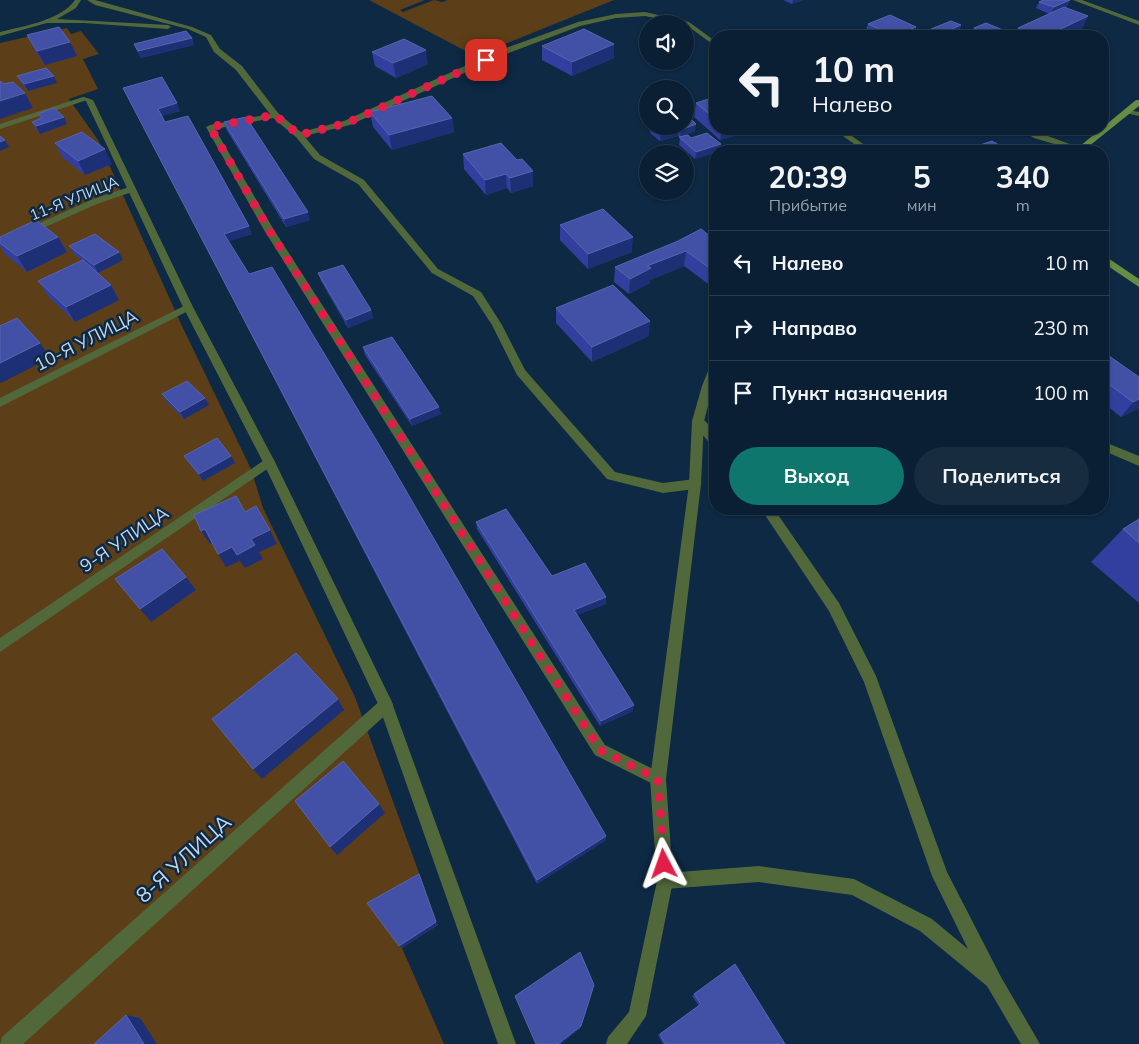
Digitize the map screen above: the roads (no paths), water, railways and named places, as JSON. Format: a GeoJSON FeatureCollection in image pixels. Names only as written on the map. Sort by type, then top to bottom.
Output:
{"type":"FeatureCollection","features":[{"type":"Feature","properties":{"kind":"main road"},"geometry":{"type":"LineString","coordinates":[[1109,126],[1139,102]]}},
{"type":"Feature","properties":{"kind":"main road"},"geometry":{"type":"LineString","coordinates":[[1085,145],[1098,135]]}},
{"type":"Feature","properties":{"kind":"main road"},"geometry":{"type":"LineString","coordinates":[[1109,262],[1139,284]]}},
{"type":"Feature","properties":{"kind":"street"},"geometry":{"type":"LineString","coordinates":[[0,34],[47,21],[70,10],[78,3],[78,0]]}},
{"type":"Feature","properties":{"kind":"street"},"geometry":{"type":"LineString","coordinates":[[90,0],[97,4],[190,28],[209,36],[217,50],[239,68],[275,115],[299,135],[317,157],[361,182],[434,270],[477,294],[497,325],[521,372],[611,476],[663,488],[694,484]]}},
{"type":"Feature","properties":{"kind":"street"},"geometry":{"type":"LineString","coordinates":[[1076,0],[1139,23]]}},
{"type":"Feature","properties":{"kind":"street"},"geometry":{"type":"LineString","coordinates":[[299,135],[347,123],[503,52],[578,24],[616,16],[645,14],[687,23],[709,40]]}},
{"type":"Feature","properties":{"kind":"street"},"geometry":{"type":"LineString","coordinates":[[47,21],[84,21],[190,28]]}},
{"type":"Feature","properties":{"kind":"street"},"geometry":{"type":"LineString","coordinates":[[0,127],[86,99],[89,100],[188,307],[269,462],[386,705],[507,1044]]}},
{"type":"Feature","properties":{"kind":"street"},"geometry":{"type":"LineString","coordinates":[[1128,111],[1139,114]]}},
{"type":"Feature","properties":{"kind":"street"},"geometry":{"type":"LineString","coordinates":[[275,115],[210,127],[269,230],[600,750],[658,779]]}},
{"type":"Feature","properties":{"kind":"street"},"geometry":{"type":"LineString","coordinates":[[846,135],[860,145]]}},
{"type":"Feature","properties":{"kind":"street"},"geometry":{"type":"LineString","coordinates":[[1035,135],[1064,145]]}},
{"type":"Feature","properties":{"kind":"street","name":"11-Я УЛИЦА"},"geometry":{"type":"LineString","coordinates":[[0,244],[94,202],[132,189]]}},
{"type":"Feature","properties":{"kind":"street","name":"10-Я УЛИЦА"},"geometry":{"type":"LineString","coordinates":[[0,403],[188,307]]}},
{"type":"Feature","properties":{"kind":"street"},"geometry":{"type":"LineString","coordinates":[[615,1044],[637,1016],[665,881],[658,779],[694,484],[698,421],[709,381]]}},
{"type":"Feature","properties":{"kind":"street"},"geometry":{"type":"LineString","coordinates":[[698,421],[709,435]]}},
{"type":"Feature","properties":{"kind":"street"},"geometry":{"type":"LineString","coordinates":[[1109,448],[1139,461]]}},
{"type":"Feature","properties":{"kind":"street","name":"9-Я УЛИЦА"},"geometry":{"type":"LineString","coordinates":[[0,646],[269,462]]}},
{"type":"Feature","properties":{"kind":"street"},"geometry":{"type":"LineString","coordinates":[[770,515],[834,608],[871,681],[940,876],[995,982],[1030,1044]]}},
{"type":"Feature","properties":{"kind":"street","name":"8-Я УЛИЦА"},"geometry":{"type":"LineString","coordinates":[[9,1044],[386,705]]}},
{"type":"Feature","properties":{"kind":"street"},"geometry":{"type":"LineString","coordinates":[[665,881],[759,874],[854,887],[926,925],[995,982]]}}]}
